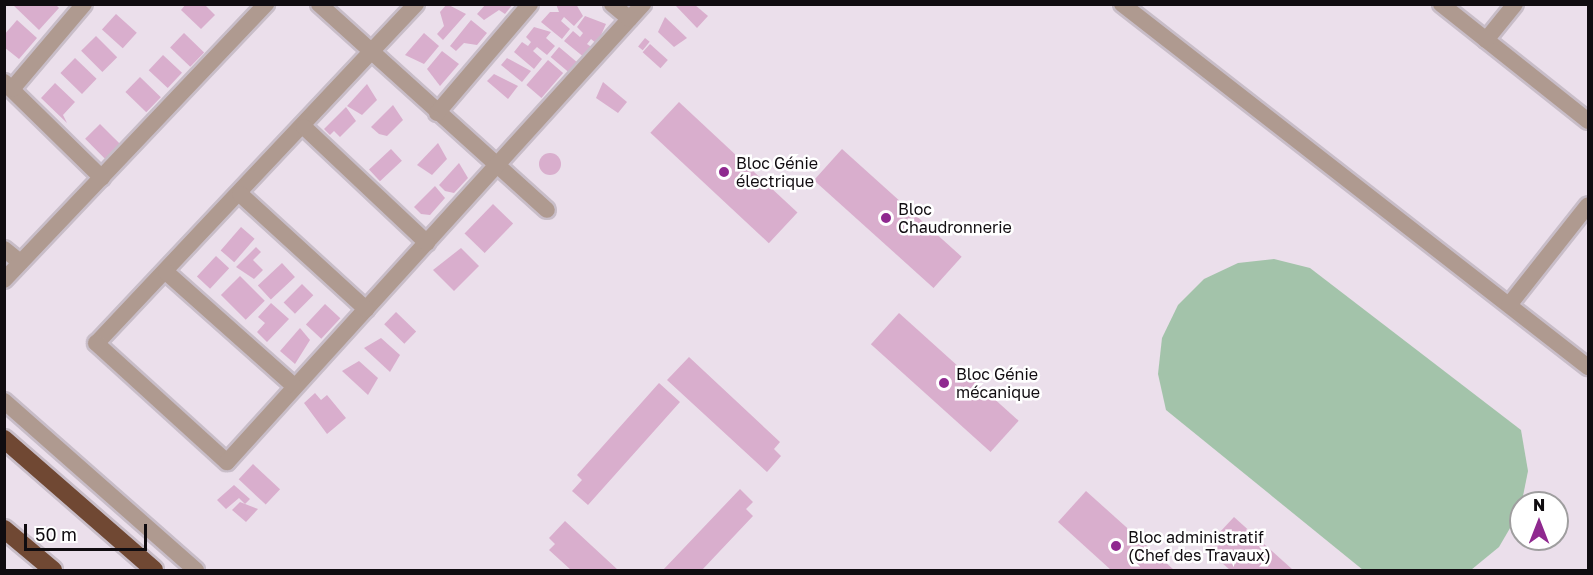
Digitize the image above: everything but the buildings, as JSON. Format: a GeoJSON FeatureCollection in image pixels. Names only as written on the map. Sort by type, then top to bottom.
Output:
{"type":"FeatureCollection","features":[{"type":"Feature","properties":{"kind":"highway"},"geometry":{"type":"LineString","coordinates":[[4,439],[154,570]]}},
{"type":"Feature","properties":{"kind":"highway"},"geometry":{"type":"LineString","coordinates":[[4,529],[53,570]]}},
{"type":"Feature","properties":{"kind":"street"},"geometry":{"type":"LineString","coordinates":[[84,4],[8,85],[102,178]]}},
{"type":"Feature","properties":{"kind":"street"},"geometry":{"type":"LineString","coordinates":[[4,280],[266,4]]}},
{"type":"Feature","properties":{"kind":"street"},"geometry":{"type":"LineString","coordinates":[[319,4],[374,52],[496,169],[547,210]]}},
{"type":"Feature","properties":{"kind":"street"},"geometry":{"type":"LineString","coordinates":[[416,4],[304,127],[96,343],[227,462],[293,385],[496,169],[643,4]]}},
{"type":"Feature","properties":{"kind":"street"},"geometry":{"type":"LineString","coordinates":[[437,113],[530,4]]}},
{"type":"Feature","properties":{"kind":"street"},"geometry":{"type":"LineString","coordinates":[[612,4],[630,19]]}},
{"type":"Feature","properties":{"kind":"street"},"geometry":{"type":"LineString","coordinates":[[1122,4],[1588,367]]}},
{"type":"Feature","properties":{"kind":"street"},"geometry":{"type":"LineString","coordinates":[[1441,4],[1588,121]]}},
{"type":"Feature","properties":{"kind":"street"},"geometry":{"type":"LineString","coordinates":[[1486,40],[1515,4]]}},
{"type":"Feature","properties":{"kind":"street"},"geometry":{"type":"LineString","coordinates":[[304,127],[427,243]]}},
{"type":"Feature","properties":{"kind":"street"},"geometry":{"type":"LineString","coordinates":[[240,194],[366,309]]}},
{"type":"Feature","properties":{"kind":"street"},"geometry":{"type":"LineString","coordinates":[[1509,305],[1588,205]]}},
{"type":"Feature","properties":{"kind":"street"},"geometry":{"type":"LineString","coordinates":[[4,249],[20,262]]}},
{"type":"Feature","properties":{"kind":"street"},"geometry":{"type":"LineString","coordinates":[[166,272],[293,385]]}},
{"type":"Feature","properties":{"kind":"street"},"geometry":{"type":"LineString","coordinates":[[4,401],[196,570]]}},
{"type":"Feature","properties":{"kind":"green space"},"geometry":{"type":"Polygon","coordinates":[[[1274,259],[1310,268],[1521,430],[1528,471],[1524,491],[1509,491],[1509,530],[1499,547],[1471,570],[1363,570],[1166,410],[1158,374],[1162,338],[1178,305],[1204,279],[1238,263],[1274,259]]]}},
{"type":"Feature","properties":{"kind":"place","name":"Bloc Génie électrique"},"geometry":{"type":"Point","coordinates":[724,172]}},
{"type":"Feature","properties":{"kind":"place","name":"Bloc Chaudronnerie"},"geometry":{"type":"Point","coordinates":[886,218]}},
{"type":"Feature","properties":{"kind":"place","name":"Bloc Génie mécanique"},"geometry":{"type":"Point","coordinates":[944,383]}},
{"type":"Feature","properties":{"kind":"place","name":"Bloc administratif (Chef des Travaux)"},"geometry":{"type":"Point","coordinates":[1116,546]}}]}
